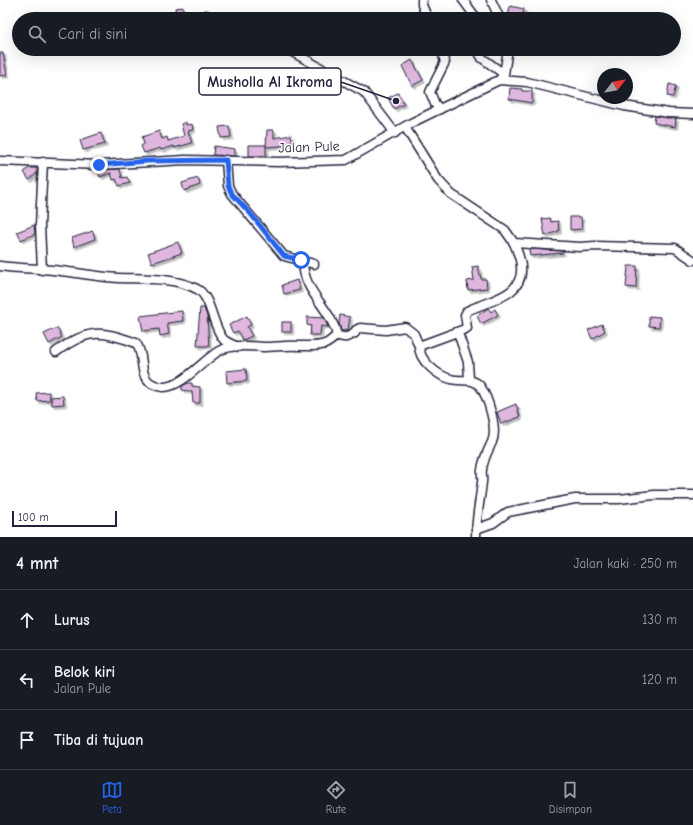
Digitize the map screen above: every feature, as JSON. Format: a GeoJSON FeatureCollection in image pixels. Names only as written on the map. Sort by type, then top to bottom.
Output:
{"type":"FeatureCollection","features":[{"type":"Feature","properties":{"kind":"street"},"geometry":{"type":"LineString","coordinates":[[422,0],[422,5],[425,12]]}},
{"type":"Feature","properties":{"kind":"street"},"geometry":{"type":"LineString","coordinates":[[463,0],[472,12]]}},
{"type":"Feature","properties":{"kind":"street"},"geometry":{"type":"LineString","coordinates":[[491,0],[497,12]]}},
{"type":"Feature","properties":{"kind":"street"},"geometry":{"type":"LineString","coordinates":[[300,56],[347,81],[364,92],[395,133]]}},
{"type":"Feature","properties":{"kind":"street"},"geometry":{"type":"LineString","coordinates":[[440,109],[435,104],[430,92],[445,62],[443,56]]}},
{"type":"Feature","properties":{"kind":"street"},"geometry":{"type":"LineString","coordinates":[[481,56],[502,77],[624,106],[669,113],[693,114]]}},
{"type":"Feature","properties":{"kind":"street"},"geometry":{"type":"LineString","coordinates":[[502,77],[506,56]]}},
{"type":"Feature","properties":{"kind":"street","name":"Jalan Pule"},"geometry":{"type":"LineString","coordinates":[[0,161],[99,165],[148,161],[226,160],[279,162],[346,160],[405,127],[502,77]]}},
{"type":"Feature","properties":{"kind":"street"},"geometry":{"type":"LineString","coordinates":[[405,127],[438,180],[451,194],[505,230],[514,243],[522,267],[521,277],[517,285],[503,297],[478,305],[467,311],[465,315],[467,328],[458,333],[419,346]]}},
{"type":"Feature","properties":{"kind":"street"},"geometry":{"type":"LineString","coordinates":[[226,160],[228,186],[232,194],[250,213],[284,256],[314,264]]}},
{"type":"Feature","properties":{"kind":"street"},"geometry":{"type":"LineString","coordinates":[[42,270],[40,225],[43,162]]}},
{"type":"Feature","properties":{"kind":"street"},"geometry":{"type":"LineString","coordinates":[[514,243],[580,247],[675,248],[693,260]]}},
{"type":"Feature","properties":{"kind":"street"},"geometry":{"type":"LineString","coordinates":[[303,261],[304,278],[308,286],[331,317],[338,335],[345,338],[349,337],[360,328],[386,330],[405,327],[414,334],[423,360],[437,372],[452,380],[469,380],[480,386],[494,424],[492,441],[485,454],[482,471],[483,480],[476,533]]}},
{"type":"Feature","properties":{"kind":"street"},"geometry":{"type":"LineString","coordinates":[[0,266],[118,278],[145,278],[172,282],[198,290],[208,304],[218,330],[224,340],[238,347]]}},
{"type":"Feature","properties":{"kind":"street"},"geometry":{"type":"LineString","coordinates":[[56,352],[73,339],[100,332],[136,342],[141,354],[142,373],[146,379],[163,387],[173,386],[180,382],[207,359],[221,350],[238,347],[326,344],[338,335]]}},
{"type":"Feature","properties":{"kind":"street"},"geometry":{"type":"LineString","coordinates":[[458,333],[468,362],[469,380]]}},
{"type":"Feature","properties":{"kind":"street"},"geometry":{"type":"LineString","coordinates":[[476,533],[508,512],[574,499],[619,499],[654,495],[693,495]]}},
{"type":"Feature","properties":{"kind":"building"},"geometry":{"type":"Polygon","coordinates":[[[510,6],[524,9],[523,12],[509,12],[510,6]]]}},
{"type":"Feature","properties":{"kind":"building"},"geometry":{"type":"Polygon","coordinates":[[[183,7],[183,12],[175,12],[175,8],[183,7]]]}},
{"type":"Feature","properties":{"kind":"building"},"geometry":{"type":"Polygon","coordinates":[[[0,53],[3,53],[7,75],[0,76],[0,53]]]}},
{"type":"Feature","properties":{"kind":"building"},"geometry":{"type":"Polygon","coordinates":[[[412,60],[423,80],[412,86],[402,66],[412,60]]]}},
{"type":"Feature","properties":{"kind":"building"},"geometry":{"type":"Polygon","coordinates":[[[669,84],[676,86],[673,97],[667,96],[669,84]]]}},
{"type":"Feature","properties":{"kind":"building"},"geometry":{"type":"Polygon","coordinates":[[[510,88],[522,89],[522,91],[532,91],[532,103],[509,99],[510,88]]]}},
{"type":"Feature","properties":{"kind":"building"},"geometry":{"type":"Polygon","coordinates":[[[398,93],[404,104],[394,109],[388,98],[398,93]]]}},
{"type":"Feature","properties":{"kind":"building"},"geometry":{"type":"Polygon","coordinates":[[[655,116],[676,119],[675,127],[654,123],[655,116]]]}},
{"type":"Feature","properties":{"kind":"building"},"geometry":{"type":"Polygon","coordinates":[[[186,122],[186,125],[192,124],[193,130],[188,131],[192,143],[174,148],[174,146],[161,150],[160,148],[144,153],[141,146],[144,144],[142,137],[159,131],[162,139],[167,137],[168,141],[184,136],[181,124],[186,122]]]}},
{"type":"Feature","properties":{"kind":"building"},"geometry":{"type":"Polygon","coordinates":[[[229,126],[231,137],[221,138],[219,127],[229,126]]]}},
{"type":"Feature","properties":{"kind":"building"},"geometry":{"type":"Polygon","coordinates":[[[267,130],[274,130],[274,138],[291,135],[293,142],[281,146],[266,147],[267,130]]]}},
{"type":"Feature","properties":{"kind":"building"},"geometry":{"type":"Polygon","coordinates":[[[101,133],[105,144],[83,150],[80,140],[101,133]]]}},
{"type":"Feature","properties":{"kind":"building"},"geometry":{"type":"Polygon","coordinates":[[[249,145],[266,145],[266,156],[249,156],[249,145]]]}},
{"type":"Feature","properties":{"kind":"building"},"geometry":{"type":"Polygon","coordinates":[[[214,146],[235,149],[235,156],[213,155],[214,146]]]}},
{"type":"Feature","properties":{"kind":"building"},"geometry":{"type":"Polygon","coordinates":[[[29,168],[37,168],[37,173],[29,180],[24,172],[29,168]]]}},
{"type":"Feature","properties":{"kind":"building"},"geometry":{"type":"Polygon","coordinates":[[[120,169],[122,178],[127,177],[130,183],[119,186],[116,179],[113,180],[111,173],[100,177],[98,170],[120,169]]]}},
{"type":"Feature","properties":{"kind":"building"},"geometry":{"type":"Polygon","coordinates":[[[198,178],[200,185],[184,191],[182,183],[198,178]]]}},
{"type":"Feature","properties":{"kind":"building"},"geometry":{"type":"Polygon","coordinates":[[[570,217],[581,217],[582,229],[570,230],[570,217]]]}},
{"type":"Feature","properties":{"kind":"building"},"geometry":{"type":"Polygon","coordinates":[[[550,218],[551,222],[558,221],[559,231],[545,236],[542,219],[550,218]]]}},
{"type":"Feature","properties":{"kind":"building"},"geometry":{"type":"Polygon","coordinates":[[[34,225],[35,234],[21,240],[17,232],[34,225]]]}},
{"type":"Feature","properties":{"kind":"building"},"geometry":{"type":"Polygon","coordinates":[[[93,231],[95,239],[74,247],[72,238],[93,231]]]}},
{"type":"Feature","properties":{"kind":"building"},"geometry":{"type":"Polygon","coordinates":[[[178,242],[182,253],[152,263],[148,253],[178,242]]]}},
{"type":"Feature","properties":{"kind":"building"},"geometry":{"type":"Polygon","coordinates":[[[529,249],[562,251],[563,253],[530,256],[529,249]]]}},
{"type":"Feature","properties":{"kind":"building"},"geometry":{"type":"Polygon","coordinates":[[[478,266],[481,279],[486,279],[487,288],[468,290],[467,281],[474,280],[472,267],[478,266]]]}},
{"type":"Feature","properties":{"kind":"building"},"geometry":{"type":"Polygon","coordinates":[[[628,266],[637,266],[636,288],[626,287],[628,266]]]}},
{"type":"Feature","properties":{"kind":"building"},"geometry":{"type":"Polygon","coordinates":[[[297,280],[300,290],[284,294],[282,285],[297,280]]]}},
{"type":"Feature","properties":{"kind":"building"},"geometry":{"type":"Polygon","coordinates":[[[200,308],[204,308],[207,316],[209,346],[197,346],[200,308]]]}},
{"type":"Feature","properties":{"kind":"building"},"geometry":{"type":"Polygon","coordinates":[[[488,308],[491,312],[495,309],[498,315],[481,324],[477,316],[488,308]]]}},
{"type":"Feature","properties":{"kind":"building"},"geometry":{"type":"Polygon","coordinates":[[[182,311],[183,321],[167,323],[169,334],[160,336],[159,329],[143,331],[140,316],[182,311]]]}},
{"type":"Feature","properties":{"kind":"building"},"geometry":{"type":"Polygon","coordinates":[[[340,315],[350,317],[348,330],[341,331],[339,323],[340,315]]]}},
{"type":"Feature","properties":{"kind":"building"},"geometry":{"type":"Polygon","coordinates":[[[247,316],[251,325],[247,327],[252,336],[243,340],[238,331],[233,333],[229,325],[247,316]]]}},
{"type":"Feature","properties":{"kind":"building"},"geometry":{"type":"Polygon","coordinates":[[[649,316],[660,317],[659,327],[649,326],[649,316]]]}},
{"type":"Feature","properties":{"kind":"building"},"geometry":{"type":"Polygon","coordinates":[[[307,317],[324,318],[328,327],[321,326],[320,335],[310,335],[311,326],[307,325],[307,317]]]}},
{"type":"Feature","properties":{"kind":"building"},"geometry":{"type":"Polygon","coordinates":[[[282,322],[291,322],[291,332],[282,332],[282,322]]]}},
{"type":"Feature","properties":{"kind":"building"},"geometry":{"type":"Polygon","coordinates":[[[602,324],[605,331],[592,339],[588,330],[602,324]]]}},
{"type":"Feature","properties":{"kind":"building"},"geometry":{"type":"Polygon","coordinates":[[[57,328],[62,337],[49,344],[44,334],[57,328]]]}},
{"type":"Feature","properties":{"kind":"building"},"geometry":{"type":"Polygon","coordinates":[[[246,369],[247,381],[227,383],[226,371],[246,369]]]}},
{"type":"Feature","properties":{"kind":"building"},"geometry":{"type":"Polygon","coordinates":[[[192,383],[192,386],[200,387],[200,403],[193,403],[192,392],[182,390],[182,386],[192,383]]]}},
{"type":"Feature","properties":{"kind":"building"},"geometry":{"type":"Polygon","coordinates":[[[49,392],[50,400],[37,401],[36,393],[49,392]]]}},
{"type":"Feature","properties":{"kind":"building"},"geometry":{"type":"Polygon","coordinates":[[[63,396],[64,404],[52,405],[51,397],[63,396]]]}},
{"type":"Feature","properties":{"kind":"building"},"geometry":{"type":"Polygon","coordinates":[[[516,404],[520,417],[501,424],[497,412],[516,404]]]}},
{"type":"Feature","properties":{"kind":"place","name":"Musholla Al Ikroma"},"geometry":{"type":"Point","coordinates":[396,101]}},
{"type":"Feature","properties":{"kind":"route"},"geometry":{"type":"LineString","coordinates":[[99,165],[148,161],[226,160],[228,186],[232,194],[250,213],[284,256],[291,259],[301,260]]}}]}
